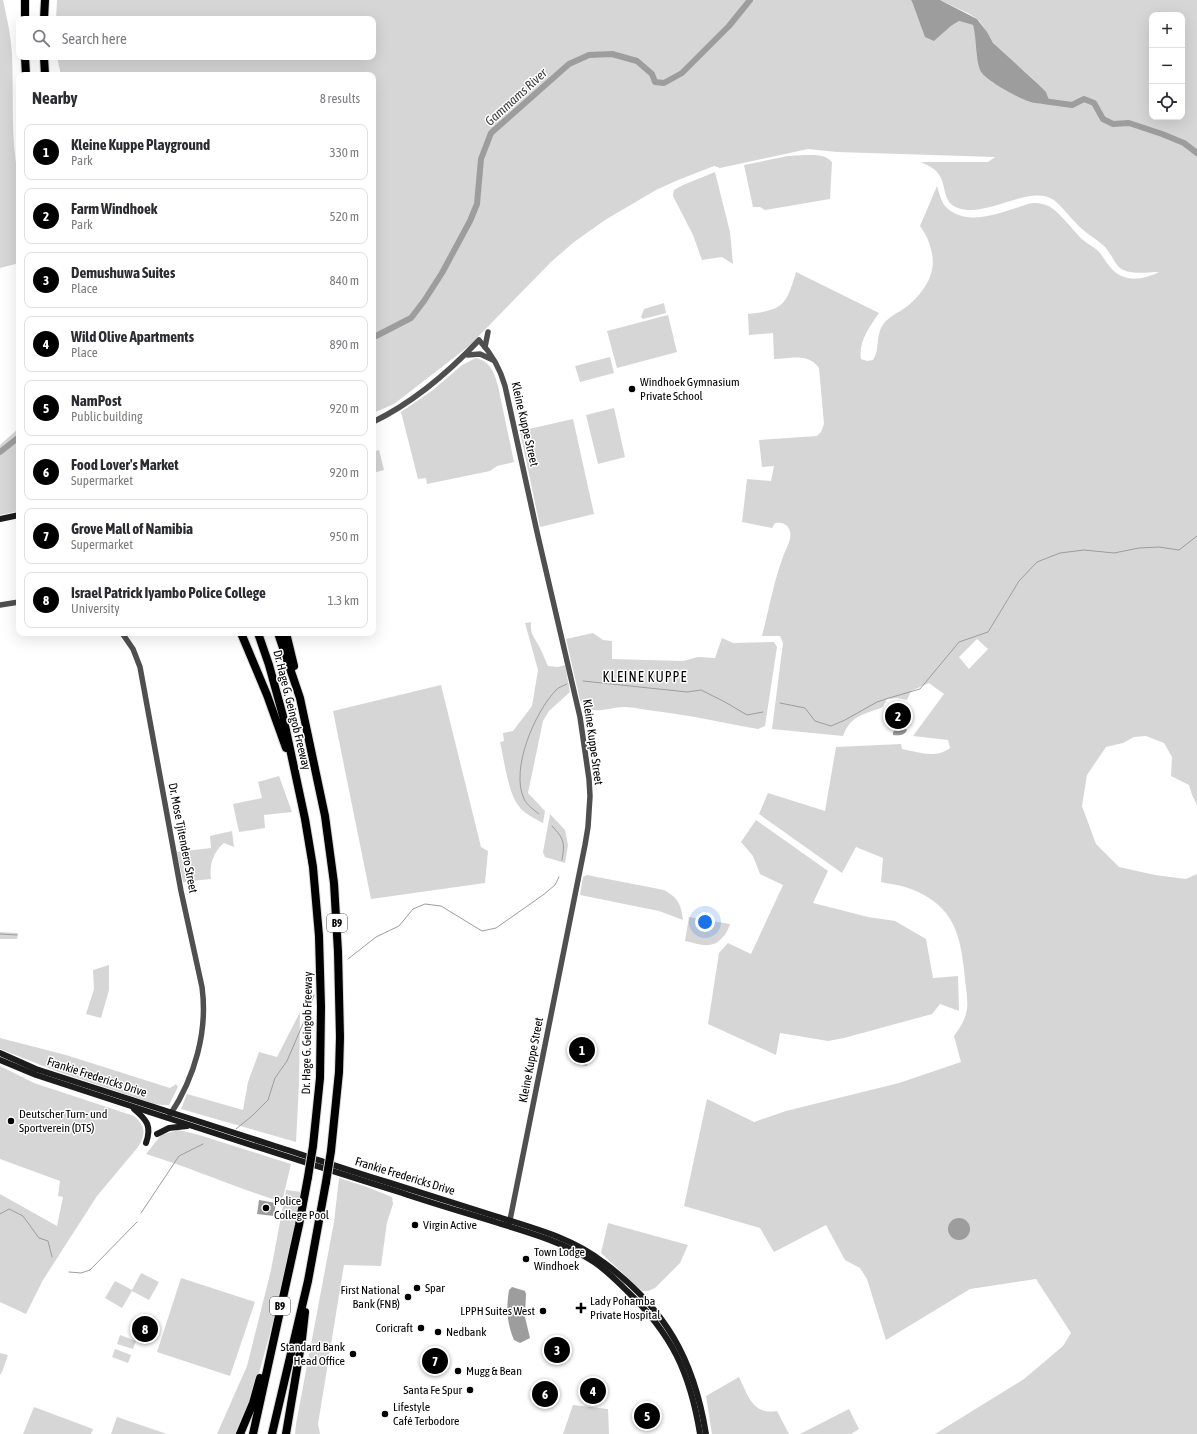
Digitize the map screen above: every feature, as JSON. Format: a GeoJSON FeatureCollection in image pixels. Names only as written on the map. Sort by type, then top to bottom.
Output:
{"type":"FeatureCollection","features":[{"type":"Feature","properties":{"kind":"highway"},"geometry":{"type":"LineString","coordinates":[[25,16],[26,0]]}},
{"type":"Feature","properties":{"kind":"highway"},"geometry":{"type":"LineString","coordinates":[[44,16],[45,0]]}},
{"type":"Feature","properties":{"kind":"highway"},"geometry":{"type":"LineString","coordinates":[[25,60],[26,72]]}},
{"type":"Feature","properties":{"kind":"highway"},"geometry":{"type":"LineString","coordinates":[[44,60],[45,72]]}},
{"type":"Feature","properties":{"kind":"highway"},"geometry":{"type":"LineString","coordinates":[[242,636],[267,694],[298,783]]}},
{"type":"Feature","properties":{"kind":"highway","name":"Dr. Hage G. Geingob Freeway"},"geometry":{"type":"LineString","coordinates":[[253,1434],[300,1225],[308,1178],[320,1078],[321,1007],[319,936],[313,867],[298,783],[283,716],[270,665],[259,636]]}},
{"type":"Feature","properties":{"kind":"highway","name":"Dr. Hage G. Geingob Freeway"},"geometry":{"type":"LineString","coordinates":[[272,1434],[308,1281],[326,1182],[331,1151],[339,1072],[340,1037],[338,952],[334,884],[325,816],[300,698],[279,636]]}},
{"type":"Feature","properties":{"kind":"highway"},"geometry":{"type":"LineString","coordinates":[[287,636],[300,698]]}},
{"type":"Feature","properties":{"kind":"highway"},"geometry":{"type":"LineString","coordinates":[[286,1434],[302,1339],[308,1281]]}},
{"type":"Feature","properties":{"kind":"highway"},"geometry":{"type":"LineString","coordinates":[[240,1434],[252,1403],[276,1329]]}},
{"type":"Feature","properties":{"kind":"main road"},"geometry":{"type":"LineString","coordinates":[[0,518],[16,515]]}},
{"type":"Feature","properties":{"kind":"main road","name":"Frankie Fredericks Drive"},"geometry":{"type":"LineString","coordinates":[[0,1053],[36,1068],[168,1115],[386,1182],[509,1223],[563,1245],[586,1257],[619,1283],[644,1307],[664,1332],[681,1365],[694,1403],[700,1434]]}},
{"type":"Feature","properties":{"kind":"main road","name":"Frankie Fredericks Drive"},"geometry":{"type":"LineString","coordinates":[[0,1060],[36,1075],[133,1107],[168,1115],[191,1126],[566,1240],[586,1250],[615,1272],[648,1303],[671,1332],[687,1362],[700,1396],[706,1434]]}},
{"type":"Feature","properties":{"kind":"main road"},"geometry":{"type":"LineString","coordinates":[[133,1107],[147,1122],[149,1132],[146,1143]]}},
{"type":"Feature","properties":{"kind":"main road"},"geometry":{"type":"LineString","coordinates":[[157,1134],[169,1128],[191,1126]]}},
{"type":"Feature","properties":{"kind":"street"},"geometry":{"type":"LineString","coordinates":[[376,422],[401,409],[422,395],[482,343],[488,332]]}},
{"type":"Feature","properties":{"kind":"street"},"geometry":{"type":"LineString","coordinates":[[376,421],[398,409],[435,382],[462,358],[482,343]]}},
{"type":"Feature","properties":{"kind":"street","name":"Kleine Kuppe Street"},"geometry":{"type":"LineString","coordinates":[[482,343],[495,361],[502,376],[506,390],[580,717],[590,796],[588,827],[584,851],[509,1223]]}},
{"type":"Feature","properties":{"kind":"street"},"geometry":{"type":"LineString","coordinates":[[468,355],[480,354],[495,361]]}},
{"type":"Feature","properties":{"kind":"street"},"geometry":{"type":"LineString","coordinates":[[0,605],[16,602]]}},
{"type":"Feature","properties":{"kind":"street","name":"Dr. Mose Tjitendero Street"},"geometry":{"type":"LineString","coordinates":[[124,636],[133,649],[140,667],[180,886],[204,1000],[203,1027],[198,1052],[168,1115]]}},
{"type":"Feature","properties":{"kind":"shaded area"},"geometry":{"type":"Polygon","coordinates":[[[0,0],[3,0],[10,34],[12,54],[13,133],[16,165],[16,264],[0,268],[0,0]]]}},
{"type":"Feature","properties":{"kind":"shaded area"},"geometry":{"type":"Polygon","coordinates":[[[57,0],[911,0],[934,41],[959,21],[973,25],[976,37],[977,58],[1035,103],[1050,103],[1039,85],[993,43],[976,18],[940,0],[1197,0],[1197,805],[1189,785],[1171,776],[1172,757],[1164,743],[1146,736],[1134,737],[1123,743],[1106,747],[1087,775],[1082,806],[1096,844],[1119,867],[1155,875],[1186,879],[1197,874],[1197,1434],[935,1434],[1024,1379],[1063,1346],[1071,1333],[1036,1279],[970,1289],[886,1340],[867,1279],[860,1268],[845,1260],[826,1225],[774,1252],[760,1228],[684,1206],[707,1099],[754,1122],[786,1111],[899,1083],[961,1062],[954,1036],[966,1015],[967,1009],[963,963],[958,936],[953,924],[937,904],[926,896],[911,889],[881,882],[883,858],[856,847],[842,873],[759,814],[768,793],[825,811],[836,747],[901,744],[902,749],[927,754],[939,753],[950,748],[948,740],[913,736],[944,694],[929,683],[911,691],[907,700],[897,698],[887,699],[883,707],[864,714],[854,720],[846,729],[843,736],[772,729],[783,643],[780,636],[762,636],[777,574],[789,542],[790,531],[786,525],[782,523],[775,523],[772,528],[742,522],[747,479],[771,481],[774,466],[762,467],[759,440],[817,436],[821,432],[824,424],[819,368],[815,363],[805,358],[793,357],[774,359],[773,333],[749,335],[748,314],[769,311],[781,304],[786,299],[796,272],[879,313],[866,334],[861,346],[861,359],[867,361],[873,360],[877,351],[882,326],[886,321],[914,300],[924,288],[931,275],[933,264],[932,253],[929,241],[920,226],[937,186],[945,206],[952,212],[961,216],[989,216],[1031,204],[1037,203],[1046,205],[1056,211],[1083,240],[1098,251],[1116,273],[1134,279],[1147,277],[1159,272],[1137,273],[1122,269],[1118,266],[1104,246],[1077,225],[1060,205],[1050,198],[1029,196],[993,206],[969,210],[953,206],[946,196],[941,178],[937,172],[921,162],[988,162],[995,157],[837,152],[808,149],[720,168],[714,166],[656,190],[605,220],[574,242],[551,262],[469,346],[394,404],[376,412],[376,72],[60,72],[58,60],[376,60],[376,16],[56,16],[57,0]],[[977,639],[959,657],[969,669],[988,649],[977,639]]]}},
{"type":"Feature","properties":{"kind":"shaded area"},"geometry":{"type":"Polygon","coordinates":[[[911,0],[940,0],[977,19],[993,43],[1046,92],[1050,103],[1037,103],[1022,98],[1004,90],[983,74],[978,65],[973,25],[959,21],[934,41],[925,37],[911,0]]]}},
{"type":"Feature","properties":{"kind":"shaded area"},"geometry":{"type":"Polygon","coordinates":[[[788,156],[823,156],[832,162],[830,199],[765,210],[760,207],[753,207],[744,165],[788,156]]]}},
{"type":"Feature","properties":{"kind":"shaded area"},"geometry":{"type":"Polygon","coordinates":[[[715,172],[730,232],[733,264],[722,257],[702,260],[693,235],[673,196],[674,190],[715,172]]]}},
{"type":"Feature","properties":{"kind":"shaded area"},"geometry":{"type":"Polygon","coordinates":[[[664,303],[666,313],[643,319],[641,317],[644,309],[664,303]]]}},
{"type":"Feature","properties":{"kind":"shaded area"},"geometry":{"type":"Polygon","coordinates":[[[668,315],[677,352],[617,368],[607,331],[668,315]]]}},
{"type":"Feature","properties":{"kind":"shaded area"},"geometry":{"type":"Polygon","coordinates":[[[610,357],[614,373],[580,382],[575,366],[610,357]]]}},
{"type":"Feature","properties":{"kind":"shaded area"},"geometry":{"type":"Polygon","coordinates":[[[476,358],[485,362],[491,368],[495,376],[514,462],[497,466],[490,471],[427,484],[426,478],[418,479],[401,412],[433,390],[462,365],[476,358]]]}},
{"type":"Feature","properties":{"kind":"shaded area"},"geometry":{"type":"Polygon","coordinates":[[[614,408],[625,457],[598,464],[586,415],[614,408]]]}},
{"type":"Feature","properties":{"kind":"shaded area"},"geometry":{"type":"Polygon","coordinates":[[[573,419],[594,514],[540,527],[520,431],[573,419]]]}},
{"type":"Feature","properties":{"kind":"shaded area"},"geometry":{"type":"Polygon","coordinates":[[[16,431],[16,512],[0,515],[0,445],[16,431]]]}},
{"type":"Feature","properties":{"kind":"shaded area"},"geometry":{"type":"Polygon","coordinates":[[[379,450],[384,470],[376,472],[376,451],[379,450]]]}},
{"type":"Feature","properties":{"kind":"shaded area"},"geometry":{"type":"Polygon","coordinates":[[[531,622],[532,633],[548,666],[558,667],[565,665],[570,692],[549,711],[543,721],[528,793],[545,811],[543,823],[529,816],[518,805],[509,784],[500,742],[504,741],[503,733],[513,731],[532,706],[538,670],[525,623],[531,622]]]}},
{"type":"Feature","properties":{"kind":"shaded area"},"geometry":{"type":"Polygon","coordinates":[[[593,633],[603,640],[612,641],[612,659],[683,661],[698,657],[715,658],[722,638],[733,643],[774,642],[777,647],[765,726],[758,729],[632,707],[618,707],[599,710],[588,709],[580,700],[566,639],[593,633]]]}},
{"type":"Feature","properties":{"kind":"shaded area"},"geometry":{"type":"Polygon","coordinates":[[[441,685],[481,847],[488,851],[485,883],[371,899],[333,711],[441,685]]]}},
{"type":"Feature","properties":{"kind":"shaded area"},"geometry":{"type":"Polygon","coordinates":[[[904,727],[907,730],[905,733],[893,735],[893,732],[898,728],[904,727]]]}},
{"type":"Feature","properties":{"kind":"shaded area"},"geometry":{"type":"Polygon","coordinates":[[[279,776],[292,812],[264,815],[265,828],[239,832],[233,804],[262,798],[258,782],[279,776]]]}},
{"type":"Feature","properties":{"kind":"shaded area"},"geometry":{"type":"Polygon","coordinates":[[[550,814],[565,830],[568,845],[565,863],[545,857],[543,852],[550,814]]]}},
{"type":"Feature","properties":{"kind":"shaded area"},"geometry":{"type":"Polygon","coordinates":[[[756,820],[828,871],[813,903],[868,917],[895,921],[926,939],[933,978],[958,976],[959,1011],[940,1004],[932,1014],[828,1041],[780,1033],[776,1055],[708,1024],[719,953],[728,943],[751,954],[783,885],[760,874],[753,856],[741,842],[756,820]]]}},
{"type":"Feature","properties":{"kind":"shaded area"},"geometry":{"type":"Polygon","coordinates":[[[232,831],[234,847],[224,843],[217,850],[211,864],[211,879],[183,882],[177,852],[211,848],[210,836],[232,831]]]}},
{"type":"Feature","properties":{"kind":"shaded area"},"geometry":{"type":"Polygon","coordinates":[[[587,875],[664,890],[673,896],[678,902],[683,920],[659,911],[580,895],[583,877],[587,875]]]}},
{"type":"Feature","properties":{"kind":"shaded area"},"geometry":{"type":"Polygon","coordinates":[[[689,917],[730,924],[726,933],[718,942],[709,945],[700,945],[685,941],[689,917]]]}},
{"type":"Feature","properties":{"kind":"shaded area"},"geometry":{"type":"Polygon","coordinates":[[[0,932],[18,933],[17,939],[0,939],[0,932]]]}},
{"type":"Feature","properties":{"kind":"shaded area"},"geometry":{"type":"Polygon","coordinates":[[[109,965],[109,990],[101,1018],[86,1014],[94,989],[93,970],[109,965]]]}},
{"type":"Feature","properties":{"kind":"shaded area"},"geometry":{"type":"Polygon","coordinates":[[[300,1012],[299,1084],[296,1142],[181,1109],[187,1094],[243,1110],[248,1082],[259,1052],[277,1057],[300,1012]]]}},
{"type":"Feature","properties":{"kind":"shaded area"},"geometry":{"type":"Polygon","coordinates":[[[0,1038],[66,1055],[170,1088],[176,1084],[178,1087],[169,1105],[155,1104],[56,1071],[0,1049],[0,1038]]]}},
{"type":"Feature","properties":{"kind":"shaded area"},"geometry":{"type":"Polygon","coordinates":[[[579,1041],[591,1044],[587,1066],[574,1063],[576,1043],[579,1041]]]}},
{"type":"Feature","properties":{"kind":"shaded area"},"geometry":{"type":"Polygon","coordinates":[[[0,1066],[34,1083],[134,1116],[143,1127],[144,1131],[138,1147],[97,1196],[43,1280],[26,1314],[0,1302],[0,1194],[57,1226],[63,1197],[58,1196],[60,1181],[0,1159],[0,1066]]]}},
{"type":"Feature","properties":{"kind":"shaded area"},"geometry":{"type":"Polygon","coordinates":[[[178,1130],[196,1134],[291,1164],[282,1202],[146,1154],[161,1135],[178,1130]]]}},
{"type":"Feature","properties":{"kind":"shaded area"},"geometry":{"type":"Polygon","coordinates":[[[339,1178],[392,1197],[393,1204],[387,1222],[381,1266],[344,1265],[318,1424],[320,1434],[295,1434],[334,1222],[339,1178]]]}},
{"type":"Feature","properties":{"kind":"shaded area"},"geometry":{"type":"Polygon","coordinates":[[[286,1190],[302,1192],[279,1300],[258,1377],[237,1434],[217,1434],[247,1366],[271,1270],[286,1190]]]}},
{"type":"Feature","properties":{"kind":"shaded area","name":"Police College Pool"},"geometry":{"type":"Polygon","coordinates":[[[259,1200],[276,1203],[274,1216],[257,1214],[259,1200]]]}},
{"type":"Feature","properties":{"kind":"shaded area"},"geometry":{"type":"Polygon","coordinates":[[[955,1218],[963,1218],[970,1225],[970,1233],[963,1240],[955,1240],[948,1233],[948,1225],[955,1218]]]}},
{"type":"Feature","properties":{"kind":"shaded area"},"geometry":{"type":"Polygon","coordinates":[[[608,1223],[688,1245],[680,1263],[655,1288],[648,1291],[642,1291],[601,1253],[608,1223]]]}},
{"type":"Feature","properties":{"kind":"shaded area"},"geometry":{"type":"Polygon","coordinates":[[[141,1273],[159,1282],[149,1300],[132,1291],[122,1308],[105,1298],[115,1281],[132,1290],[141,1273]]]}},
{"type":"Feature","properties":{"kind":"shaded area"},"geometry":{"type":"Polygon","coordinates":[[[181,1278],[255,1302],[230,1376],[157,1352],[181,1278]]]}},
{"type":"Feature","properties":{"kind":"shaded area"},"geometry":{"type":"Polygon","coordinates":[[[512,1287],[525,1291],[526,1294],[525,1317],[530,1338],[520,1343],[514,1340],[507,1310],[509,1290],[512,1287]]]}},
{"type":"Feature","properties":{"kind":"shaded area"},"geometry":{"type":"Polygon","coordinates":[[[120,1335],[136,1341],[133,1349],[117,1344],[120,1335]]]}},
{"type":"Feature","properties":{"kind":"shaded area"},"geometry":{"type":"Polygon","coordinates":[[[115,1349],[131,1355],[128,1363],[112,1357],[115,1349]]]}},
{"type":"Feature","properties":{"kind":"shaded area"},"geometry":{"type":"Polygon","coordinates":[[[0,1353],[8,1355],[0,1375],[0,1353]]]}},
{"type":"Feature","properties":{"kind":"shaded area"},"geometry":{"type":"Polygon","coordinates":[[[739,1377],[748,1397],[756,1407],[762,1410],[777,1411],[789,1434],[712,1434],[706,1396],[739,1377]]]}},
{"type":"Feature","properties":{"kind":"shaded area"},"geometry":{"type":"Polygon","coordinates":[[[573,1405],[608,1409],[609,1434],[563,1434],[573,1405]]]}},
{"type":"Feature","properties":{"kind":"shaded area"},"geometry":{"type":"Polygon","coordinates":[[[34,1407],[93,1429],[91,1434],[23,1434],[34,1407]]]}},
{"type":"Feature","properties":{"kind":"shaded area"},"geometry":{"type":"Polygon","coordinates":[[[849,1409],[859,1429],[851,1434],[800,1434],[849,1409]]]}},
{"type":"Feature","properties":{"kind":"shaded area"},"geometry":{"type":"Polygon","coordinates":[[[117,1417],[167,1434],[111,1434],[117,1417]]]}},
{"type":"Feature","properties":{"kind":"waterway","name":"Gammams River"},"geometry":{"type":"LineString","coordinates":[[376,336],[411,318],[442,273],[470,221],[477,204],[481,159],[491,133],[569,64],[589,55],[612,54],[637,61],[652,74],[655,82],[664,83],[682,73],[729,26],[750,0]]}},
{"type":"Feature","properties":{"kind":"waterway","name":"Gammams River"},"geometry":{"type":"LineString","coordinates":[[1043,101],[1072,105],[1084,99],[1094,103],[1103,119],[1113,124],[1129,123],[1162,134],[1184,143],[1197,153]]}},
{"type":"Feature","properties":{"kind":"waterway","name":"Gammams River"},"geometry":{"type":"LineString","coordinates":[[0,452],[16,439]]}},
{"type":"Feature","properties":{"kind":"waterway"},"geometry":{"type":"LineString","coordinates":[[780,703],[805,708],[815,721],[831,726],[877,702],[920,689],[959,642],[988,632],[1019,581],[1037,562],[1060,553],[1084,550],[1114,553],[1139,548],[1159,547],[1179,550],[1197,536]]}},
{"type":"Feature","properties":{"kind":"waterway"},"geometry":{"type":"LineString","coordinates":[[583,681],[687,692],[701,690],[747,715],[763,712]]}},
{"type":"Feature","properties":{"kind":"waterway"},"geometry":{"type":"LineString","coordinates":[[539,814],[524,799],[520,787],[522,757],[533,726],[540,712],[556,690],[567,684]]}},
{"type":"Feature","properties":{"kind":"waterway"},"geometry":{"type":"LineString","coordinates":[[552,826],[563,841],[562,860]]}},
{"type":"Feature","properties":{"kind":"waterway"},"geometry":{"type":"LineString","coordinates":[[348,959],[376,937],[399,926],[413,909],[425,904],[441,906],[482,931],[496,928],[543,895],[555,885],[559,877]]}},
{"type":"Feature","properties":{"kind":"waterway"},"geometry":{"type":"LineString","coordinates":[[0,934],[17,935]]}},
{"type":"Feature","properties":{"kind":"waterway"},"geometry":{"type":"LineString","coordinates":[[236,1129],[268,1100],[275,1078],[287,1061],[314,995]]}},
{"type":"Feature","properties":{"kind":"waterway"},"geometry":{"type":"LineString","coordinates":[[141,1213],[179,1156],[203,1144]]}},
{"type":"Feature","properties":{"kind":"waterway"},"geometry":{"type":"LineString","coordinates":[[0,1214],[9,1209],[23,1216],[39,1238],[48,1241],[52,1257]]}},
{"type":"Feature","properties":{"kind":"waterway"},"geometry":{"type":"LineString","coordinates":[[69,1272],[81,1273],[90,1270],[137,1222]]}},
{"type":"Feature","properties":{"kind":"place","name":"Windhoek Gymnasium Private School"},"geometry":{"type":"Point","coordinates":[632,389]}},
{"type":"Feature","properties":{"kind":"place","name":"Farm Windhoek"},"geometry":{"type":"Point","coordinates":[898,716]}},
{"type":"Feature","properties":{"kind":"place","name":"Kleine Kuppe Playground"},"geometry":{"type":"Point","coordinates":[582,1050]}},
{"type":"Feature","properties":{"kind":"place","name":"Deutscher Turn- und Sportverein (DTS)"},"geometry":{"type":"Point","coordinates":[11,1121]}},
{"type":"Feature","properties":{"kind":"place","name":"Police College Pool"},"geometry":{"type":"Point","coordinates":[266,1208]}},
{"type":"Feature","properties":{"kind":"place","name":"Virgin Active"},"geometry":{"type":"Point","coordinates":[415,1225]}},
{"type":"Feature","properties":{"kind":"place","name":"Town Lodge Windhoek"},"geometry":{"type":"Point","coordinates":[526,1259]}},
{"type":"Feature","properties":{"kind":"place","name":"Spar"},"geometry":{"type":"Point","coordinates":[417,1288]}},
{"type":"Feature","properties":{"kind":"place","name":"First National Bank (FNB)"},"geometry":{"type":"Point","coordinates":[408,1297]}},
{"type":"Feature","properties":{"kind":"place","name":"Lady Pohamba Private Hospital"},"geometry":{"type":"Point","coordinates":[581,1308]}},
{"type":"Feature","properties":{"kind":"place","name":"LPPH Suites West"},"geometry":{"type":"Point","coordinates":[543,1311]}},
{"type":"Feature","properties":{"kind":"place","name":"Coricraft"},"geometry":{"type":"Point","coordinates":[421,1328]}},
{"type":"Feature","properties":{"kind":"place","name":"Israel Patrick Iyambo Police College"},"geometry":{"type":"Point","coordinates":[145,1329]}},
{"type":"Feature","properties":{"kind":"place","name":"Nedbank"},"geometry":{"type":"Point","coordinates":[438,1332]}},
{"type":"Feature","properties":{"kind":"place","name":"Demushuwa Suites"},"geometry":{"type":"Point","coordinates":[557,1350]}},
{"type":"Feature","properties":{"kind":"place","name":"Standard Bank Head Office"},"geometry":{"type":"Point","coordinates":[353,1354]}},
{"type":"Feature","properties":{"kind":"place","name":"Grove Mall of Namibia"},"geometry":{"type":"Point","coordinates":[435,1361]}},
{"type":"Feature","properties":{"kind":"place","name":"Mugg & Bean"},"geometry":{"type":"Point","coordinates":[458,1371]}},
{"type":"Feature","properties":{"kind":"place","name":"Santa Fe Spur"},"geometry":{"type":"Point","coordinates":[470,1390]}},
{"type":"Feature","properties":{"kind":"place","name":"Wild Olive Apartments"},"geometry":{"type":"Point","coordinates":[593,1391]}},
{"type":"Feature","properties":{"kind":"place","name":"Food Lover's Market"},"geometry":{"type":"Point","coordinates":[545,1394]}},
{"type":"Feature","properties":{"kind":"place","name":"Lifestyle Café Terbodore"},"geometry":{"type":"Point","coordinates":[385,1414]}},
{"type":"Feature","properties":{"kind":"place","name":"NamPost"},"geometry":{"type":"Point","coordinates":[647,1416]}},
{"type":"Feature","properties":{"kind":"district","name":"KLEINE KUPPE"},"geometry":{"type":"Point","coordinates":[645,677]}}]}
